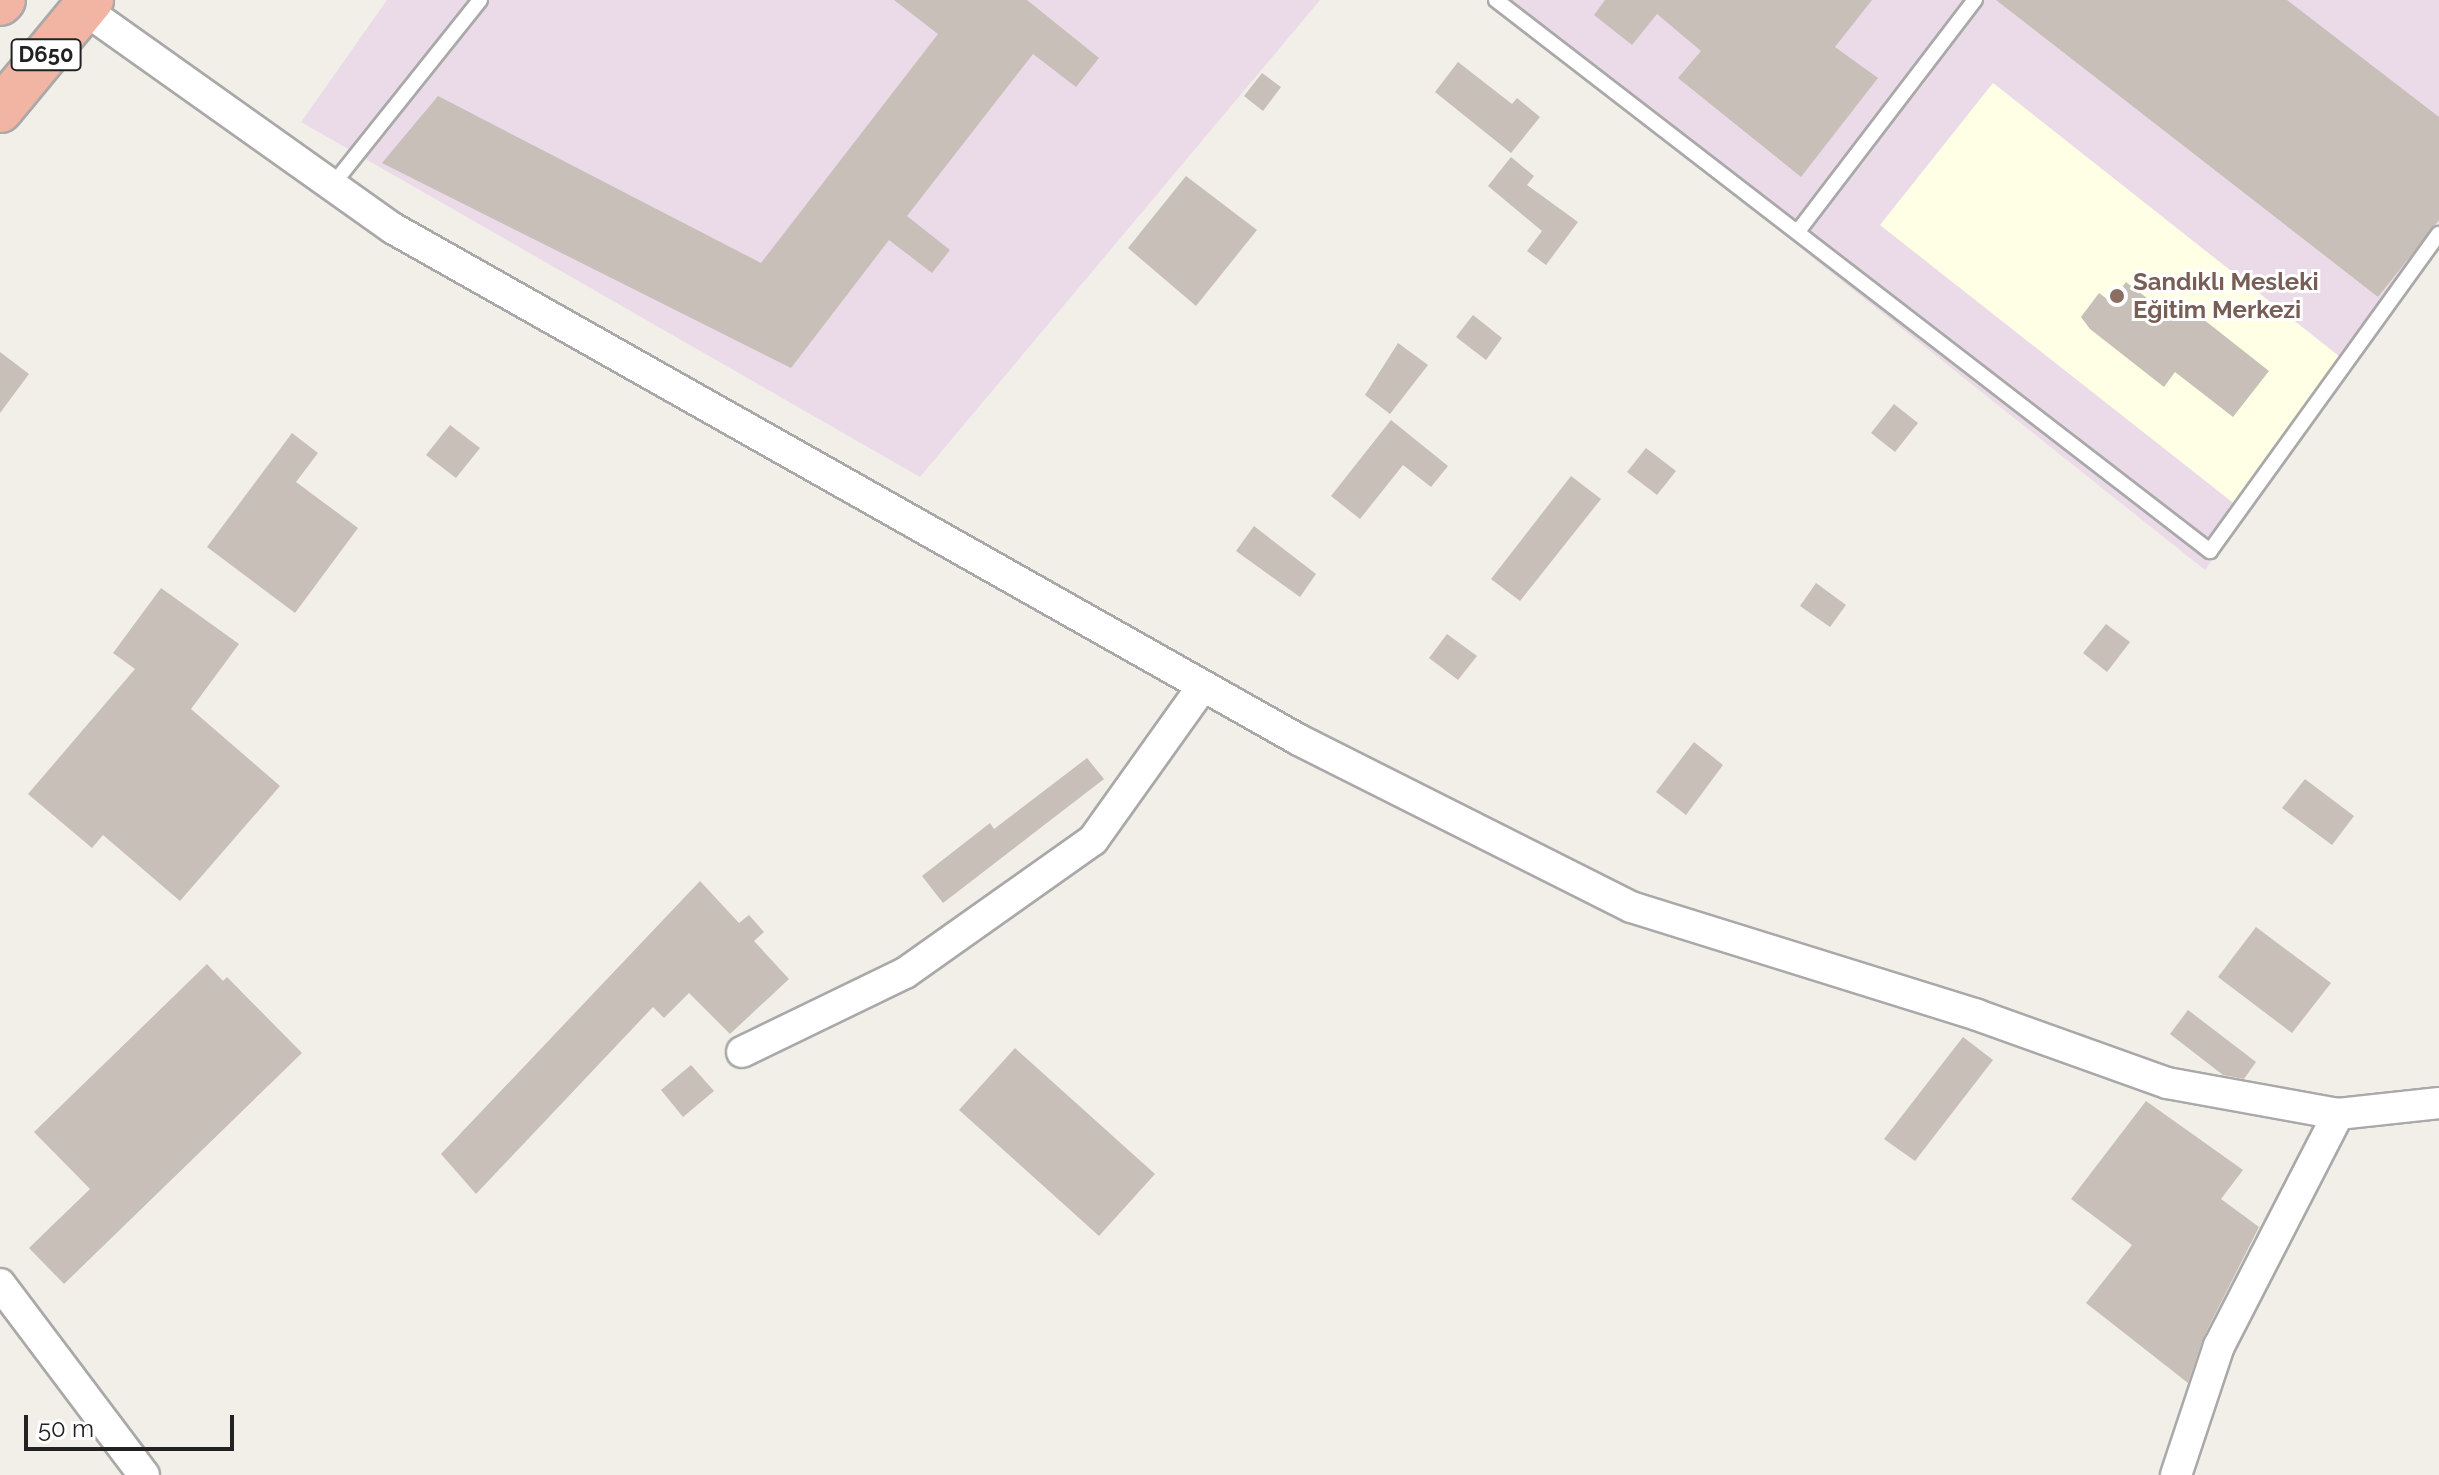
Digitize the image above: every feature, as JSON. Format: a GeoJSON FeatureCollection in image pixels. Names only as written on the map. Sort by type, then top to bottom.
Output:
{"type":"FeatureCollection","features":[{"type":"Feature","properties":{"kind":"highway","name":"D650"},"geometry":{"type":"LineString","coordinates":[[0,110],[88,4]]}},
{"type":"Feature","properties":{"kind":"street"},"geometry":{"type":"LineString","coordinates":[[88,4],[394,229],[864,490],[1202,687],[1631,907],[1977,1015],[2167,1083],[2338,1114],[2439,1103]]}},
{"type":"Feature","properties":{"kind":"street"},"geometry":{"type":"LineString","coordinates":[[742,1052],[905,973],[1093,840],[1202,687]]}},
{"type":"Feature","properties":{"kind":"street"},"geometry":{"type":"LineString","coordinates":[[2176,1475],[2219,1346],[2338,1114]]}},
{"type":"Feature","properties":{"kind":"street"},"geometry":{"type":"LineString","coordinates":[[0,1284],[144,1475]]}},
{"type":"Feature","properties":{"kind":"lane"},"geometry":{"type":"LineString","coordinates":[[334,183],[480,0]]}},
{"type":"Feature","properties":{"kind":"lane"},"geometry":{"type":"LineString","coordinates":[[1496,0],[1799,230],[2210,551],[2439,234]]}},
{"type":"Feature","properties":{"kind":"lane"},"geometry":{"type":"LineString","coordinates":[[1799,230],[1975,0]]}},
{"type":"Feature","properties":{"kind":"shaded area"},"geometry":{"type":"Polygon","coordinates":[[[387,0],[1320,0],[920,477],[301,122],[387,0]]]}},
{"type":"Feature","properties":{"kind":"shaded area"},"geometry":{"type":"Polygon","coordinates":[[[1489,0],[2439,0],[2439,246],[2205,570],[1489,0]]]}},
{"type":"Feature","properties":{"kind":"shaded area","name":"Sandıklı Mesleki Eğitim Merkezi"},"geometry":{"type":"Polygon","coordinates":[[[1993,83],[2354,368],[2241,509],[1880,225],[1993,83]]]}},
{"type":"Feature","properties":{"kind":"building"},"geometry":{"type":"Polygon","coordinates":[[[894,0],[1027,0],[1099,58],[1076,87],[1033,54],[907,216],[950,250],[932,273],[889,240],[791,368],[382,163],[438,96],[761,263],[938,34],[894,0]]]}},
{"type":"Feature","properties":{"kind":"building"},"geometry":{"type":"Polygon","coordinates":[[[1605,0],[1872,0],[1835,47],[1878,78],[1801,177],[1678,78],[1701,51],[1657,14],[1632,45],[1594,15],[1605,0]]]}},
{"type":"Feature","properties":{"kind":"building"},"geometry":{"type":"Polygon","coordinates":[[[1996,0],[2287,0],[2439,117],[2439,220],[2378,297],[1996,0]]]}},
{"type":"Feature","properties":{"kind":"building"},"geometry":{"type":"Polygon","coordinates":[[[1458,62],[1512,104],[1517,98],[1540,117],[1511,153],[1435,92],[1458,62]]]}},
{"type":"Feature","properties":{"kind":"building"},"geometry":{"type":"Polygon","coordinates":[[[1262,73],[1281,87],[1263,111],[1244,96],[1262,73]]]}},
{"type":"Feature","properties":{"kind":"building"},"geometry":{"type":"Polygon","coordinates":[[[1511,157],[1534,176],[1527,185],[1578,222],[1546,265],[1527,251],[1542,231],[1488,186],[1511,157]]]}},
{"type":"Feature","properties":{"kind":"building"},"geometry":{"type":"Polygon","coordinates":[[[1186,176],[1257,230],[1196,306],[1128,248],[1186,176]]]}},
{"type":"Feature","properties":{"kind":"building"},"geometry":{"type":"Polygon","coordinates":[[[2126,282],[2173,318],[2184,304],[2269,371],[2233,417],[2175,372],[2164,387],[2090,329],[2081,317],[2099,293],[2111,302],[2126,282]]]}},
{"type":"Feature","properties":{"kind":"building"},"geometry":{"type":"Polygon","coordinates":[[[1473,315],[1502,338],[1486,360],[1456,337],[1473,315]]]}},
{"type":"Feature","properties":{"kind":"building"},"geometry":{"type":"Polygon","coordinates":[[[1398,343],[1428,365],[1390,414],[1365,395],[1398,343]]]}},
{"type":"Feature","properties":{"kind":"building"},"geometry":{"type":"Polygon","coordinates":[[[0,352],[29,374],[0,413],[0,352]]]}},
{"type":"Feature","properties":{"kind":"building"},"geometry":{"type":"Polygon","coordinates":[[[1894,404],[1918,423],[1895,452],[1871,433],[1894,404]]]}},
{"type":"Feature","properties":{"kind":"building"},"geometry":{"type":"Polygon","coordinates":[[[1391,420],[1448,466],[1431,487],[1403,465],[1360,519],[1331,496],[1391,420]]]}},
{"type":"Feature","properties":{"kind":"building"},"geometry":{"type":"Polygon","coordinates":[[[450,425],[480,448],[456,478],[426,455],[450,425]]]}},
{"type":"Feature","properties":{"kind":"building"},"geometry":{"type":"Polygon","coordinates":[[[292,433],[318,453],[296,482],[358,528],[295,613],[207,547],[292,433]]]}},
{"type":"Feature","properties":{"kind":"building"},"geometry":{"type":"Polygon","coordinates":[[[1646,448],[1676,471],[1657,495],[1627,472],[1646,448]]]}},
{"type":"Feature","properties":{"kind":"building"},"geometry":{"type":"Polygon","coordinates":[[[1571,476],[1601,499],[1520,601],[1491,579],[1571,476]]]}},
{"type":"Feature","properties":{"kind":"building"},"geometry":{"type":"Polygon","coordinates":[[[1254,526],[1316,574],[1300,597],[1236,551],[1254,526]]]}},
{"type":"Feature","properties":{"kind":"building"},"geometry":{"type":"Polygon","coordinates":[[[1816,583],[1846,605],[1830,627],[1800,606],[1816,583]]]}},
{"type":"Feature","properties":{"kind":"building"},"geometry":{"type":"Polygon","coordinates":[[[161,588],[239,644],[191,709],[280,786],[180,901],[103,835],[92,848],[28,794],[135,669],[113,653],[161,588]]]}},
{"type":"Feature","properties":{"kind":"building"},"geometry":{"type":"Polygon","coordinates":[[[2106,624],[2130,642],[2107,672],[2083,653],[2106,624]]]}},
{"type":"Feature","properties":{"kind":"building"},"geometry":{"type":"Polygon","coordinates":[[[1447,634],[1477,656],[1458,680],[1429,658],[1447,634]]]}},
{"type":"Feature","properties":{"kind":"building"},"geometry":{"type":"Polygon","coordinates":[[[1694,742],[1723,765],[1686,815],[1656,792],[1694,742]]]}},
{"type":"Feature","properties":{"kind":"building"},"geometry":{"type":"Polygon","coordinates":[[[1087,758],[1104,779],[943,903],[922,876],[990,823],[994,829],[1087,758]]]}},
{"type":"Feature","properties":{"kind":"building"},"geometry":{"type":"Polygon","coordinates":[[[2305,779],[2354,816],[2332,845],[2282,808],[2305,779]]]}},
{"type":"Feature","properties":{"kind":"building"},"geometry":{"type":"Polygon","coordinates":[[[700,881],[739,923],[749,915],[764,932],[754,941],[789,979],[730,1034],[689,993],[664,1018],[653,1007],[476,1194],[441,1154],[700,881]]]}},
{"type":"Feature","properties":{"kind":"building"},"geometry":{"type":"Polygon","coordinates":[[[2256,927],[2331,983],[2292,1033],[2218,977],[2256,927]]]}},
{"type":"Feature","properties":{"kind":"building"},"geometry":{"type":"Polygon","coordinates":[[[207,964],[223,981],[227,977],[302,1053],[64,1284],[29,1248],[90,1189],[34,1132],[207,964]]]}},
{"type":"Feature","properties":{"kind":"building"},"geometry":{"type":"Polygon","coordinates":[[[2188,1010],[2256,1062],[2244,1079],[2223,1075],[2170,1034],[2188,1010]]]}},
{"type":"Feature","properties":{"kind":"building"},"geometry":{"type":"Polygon","coordinates":[[[1963,1037],[1993,1060],[1915,1161],[1884,1139],[1963,1037]]]}},
{"type":"Feature","properties":{"kind":"building"},"geometry":{"type":"Polygon","coordinates":[[[1015,1048],[1155,1174],[1099,1236],[959,1110],[1015,1048]]]}},
{"type":"Feature","properties":{"kind":"building"},"geometry":{"type":"Polygon","coordinates":[[[691,1065],[714,1091],[683,1117],[661,1090],[691,1065]]]}},
{"type":"Feature","properties":{"kind":"building"},"geometry":{"type":"Polygon","coordinates":[[[2146,1101],[2243,1170],[2221,1199],[2259,1227],[2203,1338],[2188,1383],[2086,1303],[2132,1245],[2071,1199],[2146,1101]]]}},
{"type":"Feature","properties":{"kind":"place","name":"Sandıklı Mesleki Eğitim Merkezi"},"geometry":{"type":"Point","coordinates":[2117,296]}}]}
